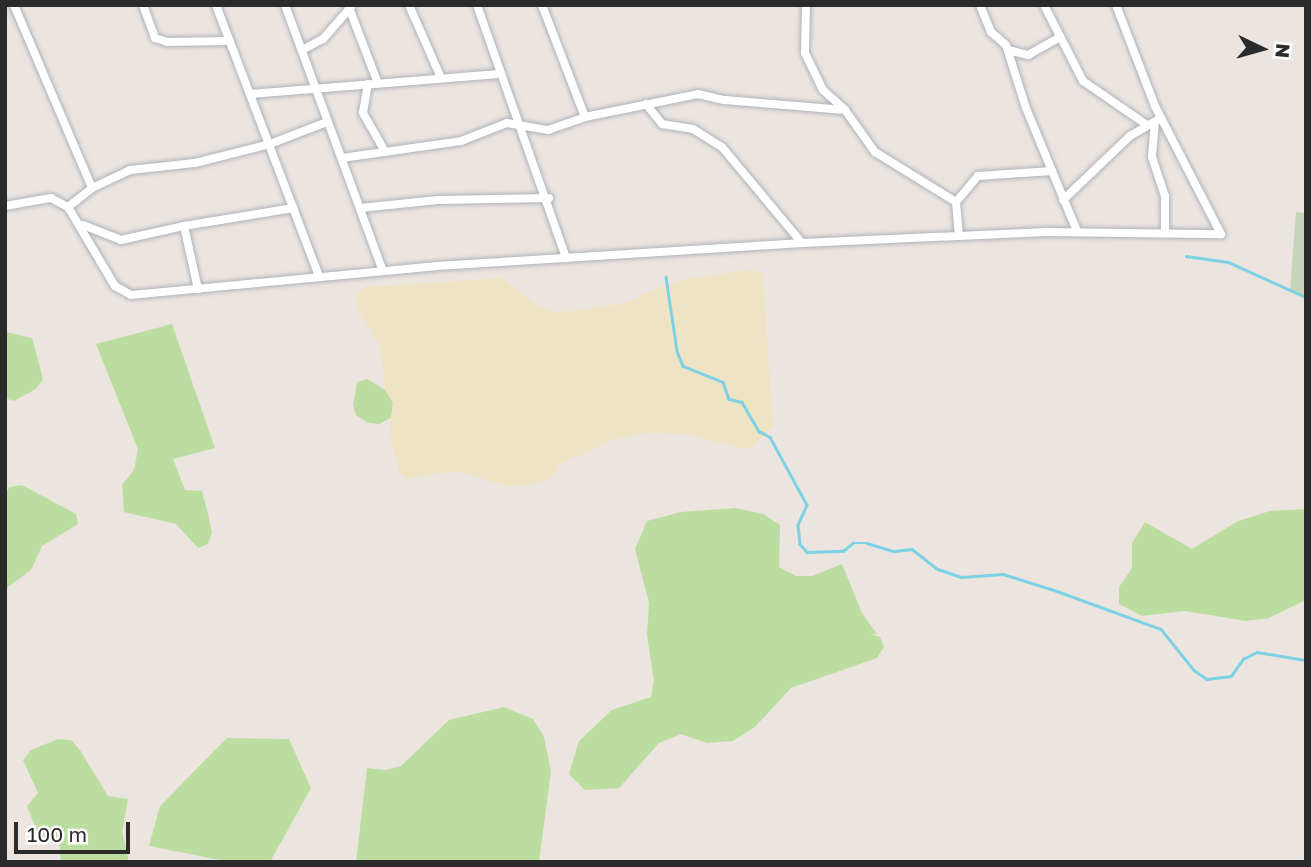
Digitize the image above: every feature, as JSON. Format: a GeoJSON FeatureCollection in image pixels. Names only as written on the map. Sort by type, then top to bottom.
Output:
{"type":"FeatureCollection","features":[{"type":"Feature","properties":{"kind":"street"},"geometry":{"type":"LineString","coordinates":[[14,5],[92,188]]}},
{"type":"Feature","properties":{"kind":"street"},"geometry":{"type":"LineString","coordinates":[[144,5],[155,37],[167,42],[230,41]]}},
{"type":"Feature","properties":{"kind":"street"},"geometry":{"type":"LineString","coordinates":[[216,5],[319,276]]}},
{"type":"Feature","properties":{"kind":"street"},"geometry":{"type":"LineString","coordinates":[[285,5],[383,271]]}},
{"type":"Feature","properties":{"kind":"street"},"geometry":{"type":"LineString","coordinates":[[410,5],[442,78]]}},
{"type":"Feature","properties":{"kind":"street"},"geometry":{"type":"LineString","coordinates":[[477,5],[549,198],[566,258]]}},
{"type":"Feature","properties":{"kind":"street"},"geometry":{"type":"LineString","coordinates":[[542,5],[585,117]]}},
{"type":"Feature","properties":{"kind":"street"},"geometry":{"type":"LineString","coordinates":[[806,5],[805,53],[823,90],[845,110],[884,159],[941,188],[956,202],[959,236]]}},
{"type":"Feature","properties":{"kind":"street"},"geometry":{"type":"LineString","coordinates":[[979,5],[991,32],[1009,50],[1077,232]]}},
{"type":"Feature","properties":{"kind":"street"},"geometry":{"type":"LineString","coordinates":[[1044,5],[1083,81],[1154,122]]}},
{"type":"Feature","properties":{"kind":"street"},"geometry":{"type":"LineString","coordinates":[[5,205],[51,198],[68,207],[120,292],[145,295],[319,276],[802,243],[1077,232],[1221,234],[1154,122],[1116,5]]}},
{"type":"Feature","properties":{"kind":"street"},"geometry":{"type":"LineString","coordinates":[[302,50],[323,38],[350,6]]}},
{"type":"Feature","properties":{"kind":"street"},"geometry":{"type":"LineString","coordinates":[[350,6],[377,81]]}},
{"type":"Feature","properties":{"kind":"street"},"geometry":{"type":"LineString","coordinates":[[1009,50],[1027,55],[1060,37]]}},
{"type":"Feature","properties":{"kind":"street"},"geometry":{"type":"LineString","coordinates":[[251,94],[377,81],[501,74]]}},
{"type":"Feature","properties":{"kind":"street"},"geometry":{"type":"LineString","coordinates":[[368,84],[363,113],[366,125],[383,148]]}},
{"type":"Feature","properties":{"kind":"street"},"geometry":{"type":"LineString","coordinates":[[342,158],[383,148],[461,141],[500,125],[521,125],[548,130],[585,117],[704,93],[725,100],[845,110]]}},
{"type":"Feature","properties":{"kind":"street"},"geometry":{"type":"LineString","coordinates":[[646,104],[662,124],[693,129],[722,147],[802,243]]}},
{"type":"Feature","properties":{"kind":"street"},"geometry":{"type":"LineString","coordinates":[[68,207],[92,188],[130,170],[182,166],[270,144],[327,122]]}},
{"type":"Feature","properties":{"kind":"street"},"geometry":{"type":"LineString","coordinates":[[1063,200],[1154,122]]}},
{"type":"Feature","properties":{"kind":"street"},"geometry":{"type":"LineString","coordinates":[[1154,122],[1152,157],[1165,196],[1165,232]]}},
{"type":"Feature","properties":{"kind":"street"},"geometry":{"type":"LineString","coordinates":[[956,202],[978,176],[1052,171]]}},
{"type":"Feature","properties":{"kind":"street"},"geometry":{"type":"LineString","coordinates":[[360,208],[438,200],[549,198]]}},
{"type":"Feature","properties":{"kind":"street"},"geometry":{"type":"LineString","coordinates":[[80,224],[121,240],[184,226],[294,208]]}},
{"type":"Feature","properties":{"kind":"street"},"geometry":{"type":"LineString","coordinates":[[184,226],[198,289]]}},
{"type":"Feature","properties":{"kind":"green space"},"geometry":{"type":"Polygon","coordinates":[[[1296,212],[1306,213],[1306,297],[1290,291],[1296,212]]]}},
{"type":"Feature","properties":{"kind":"green space"},"geometry":{"type":"Polygon","coordinates":[[[172,324],[215,448],[173,459],[185,490],[202,491],[212,532],[208,544],[198,548],[176,524],[124,512],[122,485],[134,470],[138,449],[96,344],[172,324]]]}},
{"type":"Feature","properties":{"kind":"green space"},"geometry":{"type":"Polygon","coordinates":[[[5,332],[32,338],[43,379],[36,389],[14,401],[5,398],[5,332]]]}},
{"type":"Feature","properties":{"kind":"green space"},"geometry":{"type":"Polygon","coordinates":[[[367,379],[385,390],[393,402],[391,418],[379,424],[368,423],[356,415],[353,405],[357,382],[367,379]]]}},
{"type":"Feature","properties":{"kind":"green space"},"geometry":{"type":"Polygon","coordinates":[[[22,485],[76,514],[78,524],[42,546],[31,570],[5,589],[5,493],[10,487],[22,485]]]}},
{"type":"Feature","properties":{"kind":"green space"},"geometry":{"type":"Polygon","coordinates":[[[736,508],[763,514],[780,525],[779,567],[796,576],[812,576],[842,564],[862,613],[877,634],[871,634],[880,637],[884,647],[877,658],[791,688],[755,727],[733,741],[707,743],[681,734],[659,743],[619,788],[585,790],[569,774],[579,741],[612,710],[651,697],[654,681],[647,635],[649,603],[635,549],[647,521],[681,512],[736,508]]]}},
{"type":"Feature","properties":{"kind":"green space"},"geometry":{"type":"Polygon","coordinates":[[[1306,509],[1306,600],[1269,618],[1246,621],[1185,611],[1142,616],[1119,604],[1119,587],[1132,568],[1132,543],[1145,522],[1192,549],[1238,521],[1270,511],[1306,509]]]}},
{"type":"Feature","properties":{"kind":"green space"},"geometry":{"type":"Polygon","coordinates":[[[504,707],[533,719],[544,737],[551,771],[539,862],[356,862],[367,768],[386,770],[401,766],[449,720],[504,707]]]}},
{"type":"Feature","properties":{"kind":"green space"},"geometry":{"type":"Polygon","coordinates":[[[227,738],[289,739],[311,788],[270,862],[230,862],[149,846],[160,806],[227,738]]]}},
{"type":"Feature","properties":{"kind":"green space"},"geometry":{"type":"Polygon","coordinates":[[[58,739],[71,740],[80,750],[108,796],[128,799],[122,832],[129,862],[61,862],[59,840],[39,837],[27,806],[38,793],[23,760],[31,750],[58,739]]]}},
{"type":"Feature","properties":{"kind":"sand"},"geometry":{"type":"Polygon","coordinates":[[[754,269],[763,277],[773,427],[748,450],[685,434],[652,433],[611,440],[563,463],[549,479],[535,484],[510,487],[456,471],[407,479],[399,472],[390,433],[393,402],[385,390],[380,346],[357,309],[357,294],[364,287],[503,278],[533,303],[554,312],[626,303],[656,288],[688,279],[754,269]]]}},
{"type":"Feature","properties":{"kind":"waterway"},"geometry":{"type":"LineString","coordinates":[[1186,256],[1228,262],[1306,297]]}},
{"type":"Feature","properties":{"kind":"waterway"},"geometry":{"type":"LineString","coordinates":[[666,277],[677,351],[683,366],[723,382],[729,399],[742,402],[759,431],[770,437],[807,505],[798,525],[800,544],[807,552],[843,551],[853,543],[867,543],[894,551],[912,549],[938,569],[961,577],[1003,574],[1057,591],[1161,629],[1194,670],[1207,679],[1231,676],[1243,659],[1257,652],[1306,660]]}}]}
